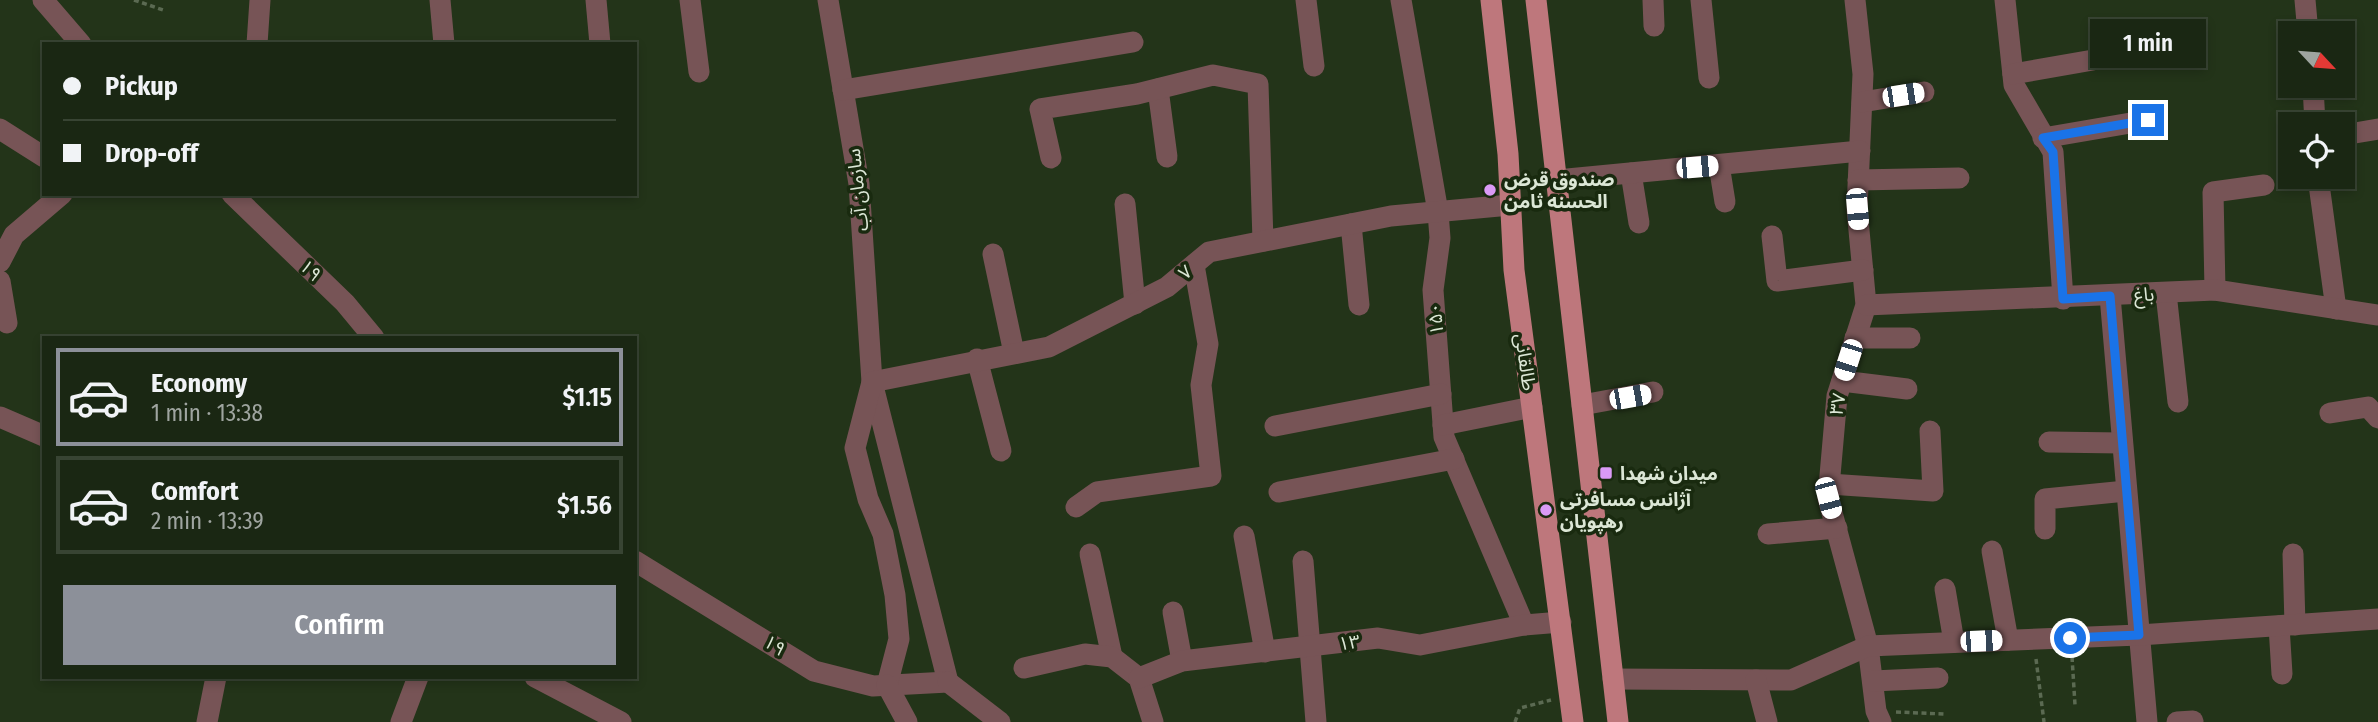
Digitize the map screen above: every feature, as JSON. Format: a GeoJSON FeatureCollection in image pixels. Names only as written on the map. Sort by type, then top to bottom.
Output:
{"type":"FeatureCollection","features":[{"type":"Feature","properties":{"kind":"main road","name":"طالقانی"},"geometry":{"type":"LineString","coordinates":[[1491,0],[1514,270],[1573,722]]}},
{"type":"Feature","properties":{"kind":"main road"},"geometry":{"type":"LineString","coordinates":[[1536,0],[1618,722]]}},
{"type":"Feature","properties":{"kind":"street"},"geometry":{"type":"LineString","coordinates":[[43,0],[60,8],[80,42]]}},
{"type":"Feature","properties":{"kind":"street"},"geometry":{"type":"LineString","coordinates":[[257,42],[260,0]]}},
{"type":"Feature","properties":{"kind":"street"},"geometry":{"type":"LineString","coordinates":[[440,0],[444,42]]}},
{"type":"Feature","properties":{"kind":"street"},"geometry":{"type":"LineString","coordinates":[[596,0],[600,42]]}},
{"type":"Feature","properties":{"kind":"street"},"geometry":{"type":"LineString","coordinates":[[690,0],[699,72]]}},
{"type":"Feature","properties":{"kind":"street","name":"سازمان آب"},"geometry":{"type":"LineString","coordinates":[[828,0],[859,184],[872,382],[948,682]]}},
{"type":"Feature","properties":{"kind":"street"},"geometry":{"type":"LineString","coordinates":[[1306,0],[1314,66]]}},
{"type":"Feature","properties":{"kind":"street","name":"۱۵۰"},"geometry":{"type":"LineString","coordinates":[[1401,0],[1438,212],[1440,238],[1433,290],[1444,437],[1524,625]]}},
{"type":"Feature","properties":{"kind":"street"},"geometry":{"type":"LineString","coordinates":[[1653,0],[1654,26]]}},
{"type":"Feature","properties":{"kind":"street"},"geometry":{"type":"LineString","coordinates":[[1701,0],[1709,78]]}},
{"type":"Feature","properties":{"kind":"street","name":"۳۷"},"geometry":{"type":"LineString","coordinates":[[1855,0],[1863,74],[1858,180],[1866,305],[1837,396],[1828,498],[1868,646],[1879,717]]}},
{"type":"Feature","properties":{"kind":"street"},"geometry":{"type":"LineString","coordinates":[[2005,0],[2014,85],[2053,152],[2063,299]]}},
{"type":"Feature","properties":{"kind":"street"},"geometry":{"type":"LineString","coordinates":[[2305,0],[2307,21]]}},
{"type":"Feature","properties":{"kind":"street"},"geometry":{"type":"LineString","coordinates":[[843,90],[1133,42]]}},
{"type":"Feature","properties":{"kind":"street"},"geometry":{"type":"LineString","coordinates":[[2012,74],[2093,60]]}},
{"type":"Feature","properties":{"kind":"street"},"geometry":{"type":"LineString","coordinates":[[1051,158],[1040,108],[1158,89],[1213,75],[1258,84],[1263,241]]}},
{"type":"Feature","properties":{"kind":"street"},"geometry":{"type":"LineString","coordinates":[[1158,89],[1167,157]]}},
{"type":"Feature","properties":{"kind":"street"},"geometry":{"type":"LineString","coordinates":[[1862,102],[1924,92]]}},
{"type":"Feature","properties":{"kind":"street"},"geometry":{"type":"LineString","coordinates":[[2043,138],[2148,120]]}},
{"type":"Feature","properties":{"kind":"street"},"geometry":{"type":"LineString","coordinates":[[0,129],[42,156]]}},
{"type":"Feature","properties":{"kind":"street"},"geometry":{"type":"LineString","coordinates":[[2355,133],[2378,129]]}},
{"type":"Feature","properties":{"kind":"street"},"geometry":{"type":"LineString","coordinates":[[1557,180],[1860,151]]}},
{"type":"Feature","properties":{"kind":"street"},"geometry":{"type":"LineString","coordinates":[[1719,165],[1725,202]]}},
{"type":"Feature","properties":{"kind":"street"},"geometry":{"type":"LineString","coordinates":[[1630,173],[1639,223]]}},
{"type":"Feature","properties":{"kind":"street"},"geometry":{"type":"LineString","coordinates":[[1858,180],[1959,178]]}},
{"type":"Feature","properties":{"kind":"street"},"geometry":{"type":"LineString","coordinates":[[2215,290],[2213,192],[2264,185]]}},
{"type":"Feature","properties":{"kind":"street"},"geometry":{"type":"LineString","coordinates":[[2320,189],[2336,309]]}},
{"type":"Feature","properties":{"kind":"street"},"geometry":{"type":"LineString","coordinates":[[0,262],[7,233],[59,196]]}},
{"type":"Feature","properties":{"kind":"street","name":"۱۹"},"geometry":{"type":"LineString","coordinates":[[241,198],[345,303],[372,336]]}},
{"type":"Feature","properties":{"kind":"street"},"geometry":{"type":"LineString","coordinates":[[1125,204],[1135,304]]}},
{"type":"Feature","properties":{"kind":"street","name":"۷"},"geometry":{"type":"LineString","coordinates":[[872,382],[977,359],[1049,347],[1167,287],[1209,252],[1351,224],[1510,205]]}},
{"type":"Feature","properties":{"kind":"street"},"geometry":{"type":"LineString","coordinates":[[1351,224],[1359,305]]}},
{"type":"Feature","properties":{"kind":"street"},"geometry":{"type":"LineString","coordinates":[[1772,236],[1777,281],[1863,270]]}},
{"type":"Feature","properties":{"kind":"street"},"geometry":{"type":"LineString","coordinates":[[993,254],[1014,353]]}},
{"type":"Feature","properties":{"kind":"street"},"geometry":{"type":"LineString","coordinates":[[1076,507],[1097,492],[1212,476],[1201,385],[1208,344],[1194,265]]}},
{"type":"Feature","properties":{"kind":"street"},"geometry":{"type":"LineString","coordinates":[[0,281],[7,323]]}},
{"type":"Feature","properties":{"kind":"street","name":"باغ"},"geometry":{"type":"LineString","coordinates":[[1866,305],[2063,299],[2215,290],[2378,315]]}},
{"type":"Feature","properties":{"kind":"street"},"geometry":{"type":"LineString","coordinates":[[2166,293],[2178,402]]}},
{"type":"Feature","properties":{"kind":"street"},"geometry":{"type":"LineString","coordinates":[[2110,296],[2147,722]]}},
{"type":"Feature","properties":{"kind":"street"},"geometry":{"type":"LineString","coordinates":[[1855,338],[1910,338]]}},
{"type":"Feature","properties":{"kind":"street"},"geometry":{"type":"LineString","coordinates":[[977,359],[1001,451]]}},
{"type":"Feature","properties":{"kind":"street"},"geometry":{"type":"LineString","coordinates":[[1842,381],[1907,389]]}},
{"type":"Feature","properties":{"kind":"street","name":"سازمان آب"},"geometry":{"type":"LineString","coordinates":[[872,382],[855,448],[868,499],[883,534],[895,595],[899,639],[887,685]]}},
{"type":"Feature","properties":{"kind":"street"},"geometry":{"type":"LineString","coordinates":[[1582,405],[1653,392]]}},
{"type":"Feature","properties":{"kind":"street"},"geometry":{"type":"LineString","coordinates":[[1275,426],[1441,394]]}},
{"type":"Feature","properties":{"kind":"street"},"geometry":{"type":"LineString","coordinates":[[1443,425],[1532,407]]}},
{"type":"Feature","properties":{"kind":"street"},"geometry":{"type":"LineString","coordinates":[[2330,413],[2368,407],[2378,418]]}},
{"type":"Feature","properties":{"kind":"street"},"geometry":{"type":"LineString","coordinates":[[0,417],[42,435]]}},
{"type":"Feature","properties":{"kind":"street"},"geometry":{"type":"LineString","coordinates":[[1829,484],[1933,491],[1930,431]]}},
{"type":"Feature","properties":{"kind":"street"},"geometry":{"type":"LineString","coordinates":[[2049,442],[2122,443]]}},
{"type":"Feature","properties":{"kind":"street"},"geometry":{"type":"LineString","coordinates":[[1279,492],[1454,460]]}},
{"type":"Feature","properties":{"kind":"street"},"geometry":{"type":"LineString","coordinates":[[2045,529],[2045,499],[2126,491]]}},
{"type":"Feature","properties":{"kind":"street"},"geometry":{"type":"LineString","coordinates":[[1768,534],[1837,528]]}},
{"type":"Feature","properties":{"kind":"street"},"geometry":{"type":"LineString","coordinates":[[1244,536],[1265,652]]}},
{"type":"Feature","properties":{"kind":"street"},"geometry":{"type":"LineString","coordinates":[[1992,551],[2008,640]]}},
{"type":"Feature","properties":{"kind":"street"},"geometry":{"type":"LineString","coordinates":[[1090,554],[1112,657]]}},
{"type":"Feature","properties":{"kind":"street"},"geometry":{"type":"LineString","coordinates":[[2282,674],[2293,554]]}},
{"type":"Feature","properties":{"kind":"street"},"geometry":{"type":"LineString","coordinates":[[1303,561],[1316,722]]}},
{"type":"Feature","properties":{"kind":"street","name":"۱۹"},"geometry":{"type":"LineString","coordinates":[[637,562],[814,671],[873,686],[948,682]]}},
{"type":"Feature","properties":{"kind":"street"},"geometry":{"type":"LineString","coordinates":[[1945,589],[1954,642]]}},
{"type":"Feature","properties":{"kind":"street"},"geometry":{"type":"LineString","coordinates":[[1173,612],[1182,661]]}},
{"type":"Feature","properties":{"kind":"street"},"geometry":{"type":"LineString","coordinates":[[1613,679],[1791,680],[1868,646],[2139,635],[2378,619]]}},
{"type":"Feature","properties":{"kind":"street","name":"۱۳"},"geometry":{"type":"LineString","coordinates":[[1139,678],[1182,661],[1378,638],[1420,645],[1524,625],[1561,622]]}},
{"type":"Feature","properties":{"kind":"street"},"geometry":{"type":"LineString","coordinates":[[1024,668],[1085,653],[1112,657],[1139,678],[1153,722]]}},
{"type":"Feature","properties":{"kind":"street"},"geometry":{"type":"LineString","coordinates":[[1873,681],[1938,678]]}},
{"type":"Feature","properties":{"kind":"street"},"geometry":{"type":"LineString","coordinates":[[207,722],[216,679]]}},
{"type":"Feature","properties":{"kind":"street"},"geometry":{"type":"LineString","coordinates":[[401,722],[417,679]]}},
{"type":"Feature","properties":{"kind":"street"},"geometry":{"type":"LineString","coordinates":[[539,679],[621,722]]}},
{"type":"Feature","properties":{"kind":"street"},"geometry":{"type":"LineString","coordinates":[[1756,680],[1767,722]]}},
{"type":"Feature","properties":{"kind":"street"},"geometry":{"type":"LineString","coordinates":[[948,682],[1000,722]]}},
{"type":"Feature","properties":{"kind":"street"},"geometry":{"type":"LineString","coordinates":[[887,685],[907,722]]}},
{"type":"Feature","properties":{"kind":"path"},"geometry":{"type":"LineString","coordinates":[[134,0],[166,11]]}},
{"type":"Feature","properties":{"kind":"path"},"geometry":{"type":"LineString","coordinates":[[2070,638],[2076,705]]}},
{"type":"Feature","properties":{"kind":"path"},"geometry":{"type":"LineString","coordinates":[[2033,639],[2044,722]]}},
{"type":"Feature","properties":{"kind":"path"},"geometry":{"type":"LineString","coordinates":[[1515,722],[1520,708],[1570,695]]}},
{"type":"Feature","properties":{"kind":"path"},"geometry":{"type":"LineString","coordinates":[[1879,717],[1944,715]]}},
{"type":"Feature","properties":{"kind":"place","name":"صندوق قرض الحسنه ثامن"},"geometry":{"type":"Point","coordinates":[1490,190]}},
{"type":"Feature","properties":{"kind":"place","name":"میدان شهدا"},"geometry":{"type":"Point","coordinates":[1606,473]}},
{"type":"Feature","properties":{"kind":"place","name":"آژانس مسافرتی رهپویان"},"geometry":{"type":"Point","coordinates":[1546,510]}},
{"type":"Feature","properties":{"kind":"route"},"geometry":{"type":"LineString","coordinates":[[2070,638],[2139,635],[2110,296],[2063,299],[2053,152],[2043,138],[2148,120]]}}]}
